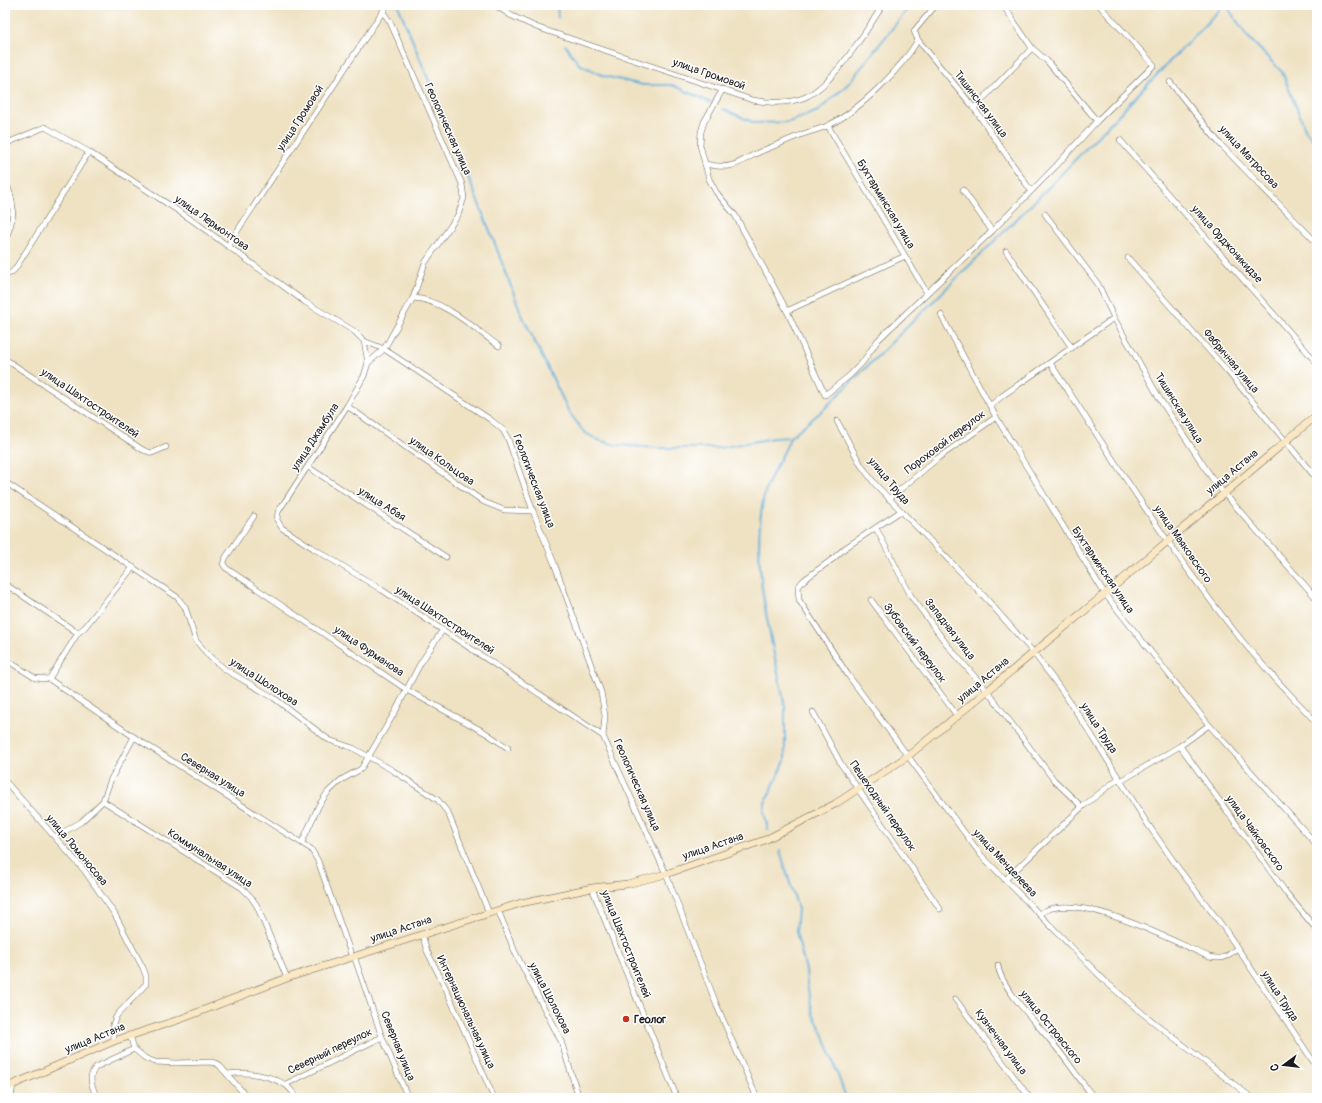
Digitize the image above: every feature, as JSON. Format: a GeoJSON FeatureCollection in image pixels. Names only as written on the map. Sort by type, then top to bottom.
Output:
{"type":"FeatureCollection","features":[{"type":"Feature","properties":{"kind":"street","name":"улица Громовой"},"geometry":{"type":"LineString","coordinates":[[228,245],[385,8],[390,5]]}},
{"type":"Feature","properties":{"kind":"street","name":"улица Громовой"},"geometry":{"type":"LineString","coordinates":[[496,5],[510,15],[536,27],[752,100],[773,104],[790,102],[805,97],[815,91],[834,73],[863,37],[884,5]]}},
{"type":"Feature","properties":{"kind":"street","name":"Тишинская улица"},"geometry":{"type":"LineString","coordinates":[[936,5],[914,31],[918,40],[974,108],[1031,191]]}},
{"type":"Feature","properties":{"kind":"street"},"geometry":{"type":"LineString","coordinates":[[1003,5],[1032,48],[1047,61],[1097,121]]}},
{"type":"Feature","properties":{"kind":"street"},"geometry":{"type":"LineString","coordinates":[[723,89],[704,122],[701,132],[700,145],[705,164],[716,192],[735,215],[787,311],[825,395],[849,376],[862,363],[878,340],[992,230],[1097,121],[1154,65],[1099,5]]}},
{"type":"Feature","properties":{"kind":"street","name":"Геологическая улица"},"geometry":{"type":"LineString","coordinates":[[385,8],[462,184],[464,198],[458,215],[425,263],[413,298]]}},
{"type":"Feature","properties":{"kind":"street"},"geometry":{"type":"LineString","coordinates":[[705,164],[726,168],[740,163],[762,151],[802,134],[828,126],[843,118],[874,92],[912,50],[918,40]]}},
{"type":"Feature","properties":{"kind":"street"},"geometry":{"type":"LineString","coordinates":[[974,108],[1032,48]]}},
{"type":"Feature","properties":{"kind":"street","name":"улица Матросова"},"geometry":{"type":"LineString","coordinates":[[1170,82],[1220,144],[1317,243]]}},
{"type":"Feature","properties":{"kind":"street","name":"Бухтарминская улица"},"geometry":{"type":"LineString","coordinates":[[828,126],[927,293]]}},
{"type":"Feature","properties":{"kind":"street","name":"улица Лермонтова"},"geometry":{"type":"LineString","coordinates":[[5,144],[45,127],[89,152],[228,245],[306,302],[354,331],[364,341],[384,349],[503,430]]}},
{"type":"Feature","properties":{"kind":"street","name":"улица Орджоникидзе"},"geometry":{"type":"LineString","coordinates":[[1120,140],[1317,363]]}},
{"type":"Feature","properties":{"kind":"street"},"geometry":{"type":"LineString","coordinates":[[5,274],[11,273],[15,269],[89,152]]}},
{"type":"Feature","properties":{"kind":"street"},"geometry":{"type":"LineString","coordinates":[[5,182],[12,194],[13,210],[10,229],[5,239]]}},
{"type":"Feature","properties":{"kind":"street"},"geometry":{"type":"LineString","coordinates":[[963,190],[992,230]]}},
{"type":"Feature","properties":{"kind":"street","name":"Тишинская улица"},"geometry":{"type":"LineString","coordinates":[[1045,214],[1098,284],[1114,318],[1162,401],[1224,493],[1317,599]]}},
{"type":"Feature","properties":{"kind":"street"},"geometry":{"type":"LineString","coordinates":[[1006,251],[1072,348]]}},
{"type":"Feature","properties":{"kind":"street"},"geometry":{"type":"LineString","coordinates":[[787,311],[905,256]]}},
{"type":"Feature","properties":{"kind":"street","name":"Фабричная улица"},"geometry":{"type":"LineString","coordinates":[[1128,258],[1228,372],[1317,479]]}},
{"type":"Feature","properties":{"kind":"street"},"geometry":{"type":"LineString","coordinates":[[413,298],[430,300],[448,310],[499,346]]}},
{"type":"Feature","properties":{"kind":"street","name":"улица Джамбула"},"geometry":{"type":"LineString","coordinates":[[368,363],[384,349],[413,298]]}},
{"type":"Feature","properties":{"kind":"street","name":"Бухтарминская улица"},"geometry":{"type":"LineString","coordinates":[[941,315],[996,417],[1105,594],[1209,725],[1317,845]]}},
{"type":"Feature","properties":{"kind":"street"},"geometry":{"type":"LineString","coordinates":[[990,406],[1002,396],[1114,318]]}},
{"type":"Feature","properties":{"kind":"street","name":"улица Джамбула"},"geometry":{"type":"LineString","coordinates":[[277,520],[278,512],[347,406],[364,376],[368,363],[368,354],[364,341]]}},
{"type":"Feature","properties":{"kind":"street","name":"улица Шахтостроителей"},"geometry":{"type":"LineString","coordinates":[[5,359],[143,450],[152,453],[166,447]]}},
{"type":"Feature","properties":{"kind":"street","name":"улица Маяковского"},"geometry":{"type":"LineString","coordinates":[[1050,363],[1168,542],[1232,628],[1261,663],[1317,723]]}},
{"type":"Feature","properties":{"kind":"street","name":"улица Кольцова"},"geometry":{"type":"LineString","coordinates":[[347,406],[484,502],[504,510],[533,511]]}},
{"type":"Feature","properties":{"kind":"street","name":"улица Астана"},"geometry":{"type":"LineString","coordinates":[[5,1088],[130,1035],[178,1020],[288,978],[422,934],[498,910],[561,893],[627,884],[666,874],[771,837],[835,804],[860,789],[908,756],[958,717],[1034,652],[1168,542],[1317,415]]}},
{"type":"Feature","properties":{"kind":"street","name":"Пороховой переулок"},"geometry":{"type":"LineString","coordinates":[[889,499],[938,458],[996,417]]}},
{"type":"Feature","properties":{"kind":"street","name":"улица Труда"},"geometry":{"type":"LineString","coordinates":[[836,421],[862,465],[889,499],[984,595],[1034,652],[1063,692],[1179,869],[1208,906],[1317,1067]]}},
{"type":"Feature","properties":{"kind":"street","name":"Геологическая улица"},"geometry":{"type":"LineString","coordinates":[[503,430],[508,439],[533,511],[554,563],[582,645],[601,692],[605,716],[603,736],[666,874],[717,1006],[757,1098]]}},
{"type":"Feature","properties":{"kind":"street","name":"улица Абая"},"geometry":{"type":"LineString","coordinates":[[308,467],[446,557]]}},
{"type":"Feature","properties":{"kind":"street","name":"улица Шолохова"},"geometry":{"type":"LineString","coordinates":[[5,482],[182,602],[196,641],[221,666],[274,698],[329,740],[353,748],[368,756],[392,770],[442,804],[452,823],[489,913]]}},
{"type":"Feature","properties":{"kind":"street"},"geometry":{"type":"LineString","coordinates":[[876,528],[901,511]]}},
{"type":"Feature","properties":{"kind":"street","name":"улица Фурманова"},"geometry":{"type":"LineString","coordinates":[[254,516],[226,557],[224,564],[238,577],[407,690],[486,733],[508,748]]}},
{"type":"Feature","properties":{"kind":"street","name":"улица Шахтостроителей"},"geometry":{"type":"LineString","coordinates":[[277,520],[282,528],[382,590],[603,736]]}},
{"type":"Feature","properties":{"kind":"street","name":"улица Менделеева"},"geometry":{"type":"LineString","coordinates":[[876,528],[845,548],[804,580],[798,588],[799,600],[848,675],[981,855],[1106,982],[1142,1013],[1252,1098]]}},
{"type":"Feature","properties":{"kind":"street","name":"Западная улица"},"geometry":{"type":"LineString","coordinates":[[876,528],[911,596],[948,646],[988,692],[1054,780],[1082,807]]}},
{"type":"Feature","properties":{"kind":"street"},"geometry":{"type":"LineString","coordinates":[[49,679],[78,634],[132,567]]}},
{"type":"Feature","properties":{"kind":"street"},"geometry":{"type":"LineString","coordinates":[[5,584],[78,634]]}},
{"type":"Feature","properties":{"kind":"street","name":"Зубовский переулок"},"geometry":{"type":"LineString","coordinates":[[871,600],[958,717]]}},
{"type":"Feature","properties":{"kind":"street"},"geometry":{"type":"LineString","coordinates":[[302,842],[319,805],[328,792],[341,780],[361,770],[392,718],[420,664],[442,631]]}},
{"type":"Feature","properties":{"kind":"street","name":"Северная улица"},"geometry":{"type":"LineString","coordinates":[[5,660],[35,678],[49,679],[134,737],[311,849],[318,861],[382,1037],[408,1098]]}},
{"type":"Feature","properties":{"kind":"street","name":"Пешеходный переулок"},"geometry":{"type":"LineString","coordinates":[[813,712],[841,764],[860,789],[940,909]]}},
{"type":"Feature","properties":{"kind":"street"},"geometry":{"type":"LineString","coordinates":[[1005,880],[1082,807],[1120,780],[1180,746],[1209,725]]}},
{"type":"Feature","properties":{"kind":"street"},"geometry":{"type":"LineString","coordinates":[[55,837],[81,822],[102,801],[134,737]]}},
{"type":"Feature","properties":{"kind":"street","name":"улица Чайковского"},"geometry":{"type":"LineString","coordinates":[[1180,746],[1287,894],[1317,930]]}},
{"type":"Feature","properties":{"kind":"street","name":"улица Ломоносова"},"geometry":{"type":"LineString","coordinates":[[5,781],[84,870],[114,913],[146,976],[146,984],[117,1015],[113,1024],[114,1041]]}},
{"type":"Feature","properties":{"kind":"street","name":"Коммунальная улица"},"geometry":{"type":"LineString","coordinates":[[102,801],[242,888],[257,906],[288,978]]}},
{"type":"Feature","properties":{"kind":"street","name":"улица Шахтостроителей"},"geometry":{"type":"LineString","coordinates":[[592,888],[677,1098]]}},
{"type":"Feature","properties":{"kind":"street"},"geometry":{"type":"LineString","coordinates":[[1040,914],[1054,906],[1072,906],[1094,911],[1129,920],[1209,957],[1220,959],[1227,957],[1237,948]]}},
{"type":"Feature","properties":{"kind":"street","name":"улица Шолохова"},"geometry":{"type":"LineString","coordinates":[[498,910],[515,952],[561,1041],[579,1098]]}},
{"type":"Feature","properties":{"kind":"street","name":"Интернациональная улица"},"geometry":{"type":"LineString","coordinates":[[422,934],[427,951],[446,989],[494,1098]]}},
{"type":"Feature","properties":{"kind":"street","name":"улица Островского"},"geometry":{"type":"LineString","coordinates":[[998,966],[998,973],[1008,989],[1057,1048],[1094,1098]]}},
{"type":"Feature","properties":{"kind":"street","name":"Кузнечная улица"},"geometry":{"type":"LineString","coordinates":[[955,999],[1030,1098]]}},
{"type":"Feature","properties":{"kind":"street"},"geometry":{"type":"LineString","coordinates":[[130,1035],[134,1049],[145,1058],[155,1062],[210,1062],[218,1064],[248,1098]]}},
{"type":"Feature","properties":{"kind":"street","name":"Северный переулок"},"geometry":{"type":"LineString","coordinates":[[286,1084],[382,1037]]}},
{"type":"Feature","properties":{"kind":"street"},"geometry":{"type":"LineString","coordinates":[[97,1098],[90,1077],[91,1072],[96,1067],[134,1049]]}},
{"type":"Feature","properties":{"kind":"street"},"geometry":{"type":"LineString","coordinates":[[228,1074],[247,1073],[271,1078],[286,1084],[297,1098]]}},
{"type":"Feature","properties":{"kind":"street"},"geometry":{"type":"LineString","coordinates":[[11,1098],[13,1084]]}},
{"type":"Feature","properties":{"kind":"waterway"},"geometry":{"type":"LineString","coordinates":[[398,5],[492,236],[521,313],[569,412],[584,432],[598,440],[616,445],[658,448],[719,448],[774,438],[790,437],[822,411],[1045,191],[1224,5]]}},
{"type":"Feature","properties":{"kind":"waterway"},"geometry":{"type":"LineString","coordinates":[[557,5],[558,18]]}},
{"type":"Feature","properties":{"kind":"waterway"},"geometry":{"type":"LineString","coordinates":[[723,109],[755,123],[789,122],[818,111],[848,84],[911,5]]}},
{"type":"Feature","properties":{"kind":"waterway"},"geometry":{"type":"LineString","coordinates":[[1226,5],[1247,36],[1282,72],[1306,131],[1317,145]]}},
{"type":"Feature","properties":{"kind":"waterway"},"geometry":{"type":"LineString","coordinates":[[565,45],[579,64],[604,76],[643,85],[672,85],[712,103]]}},
{"type":"Feature","properties":{"kind":"waterway"},"geometry":{"type":"LineString","coordinates":[[768,829],[764,812],[765,803],[785,761],[785,707],[764,602],[759,549],[760,522],[766,488],[790,437]]}},
{"type":"Feature","properties":{"kind":"waterway"},"geometry":{"type":"LineString","coordinates":[[780,851],[798,909],[796,932],[806,970],[807,985],[813,1014],[823,1033],[846,1098]]}},
{"type":"Feature","properties":{"kind":"place","name":"Геолог"},"geometry":{"type":"Point","coordinates":[626,1019]}}]}
